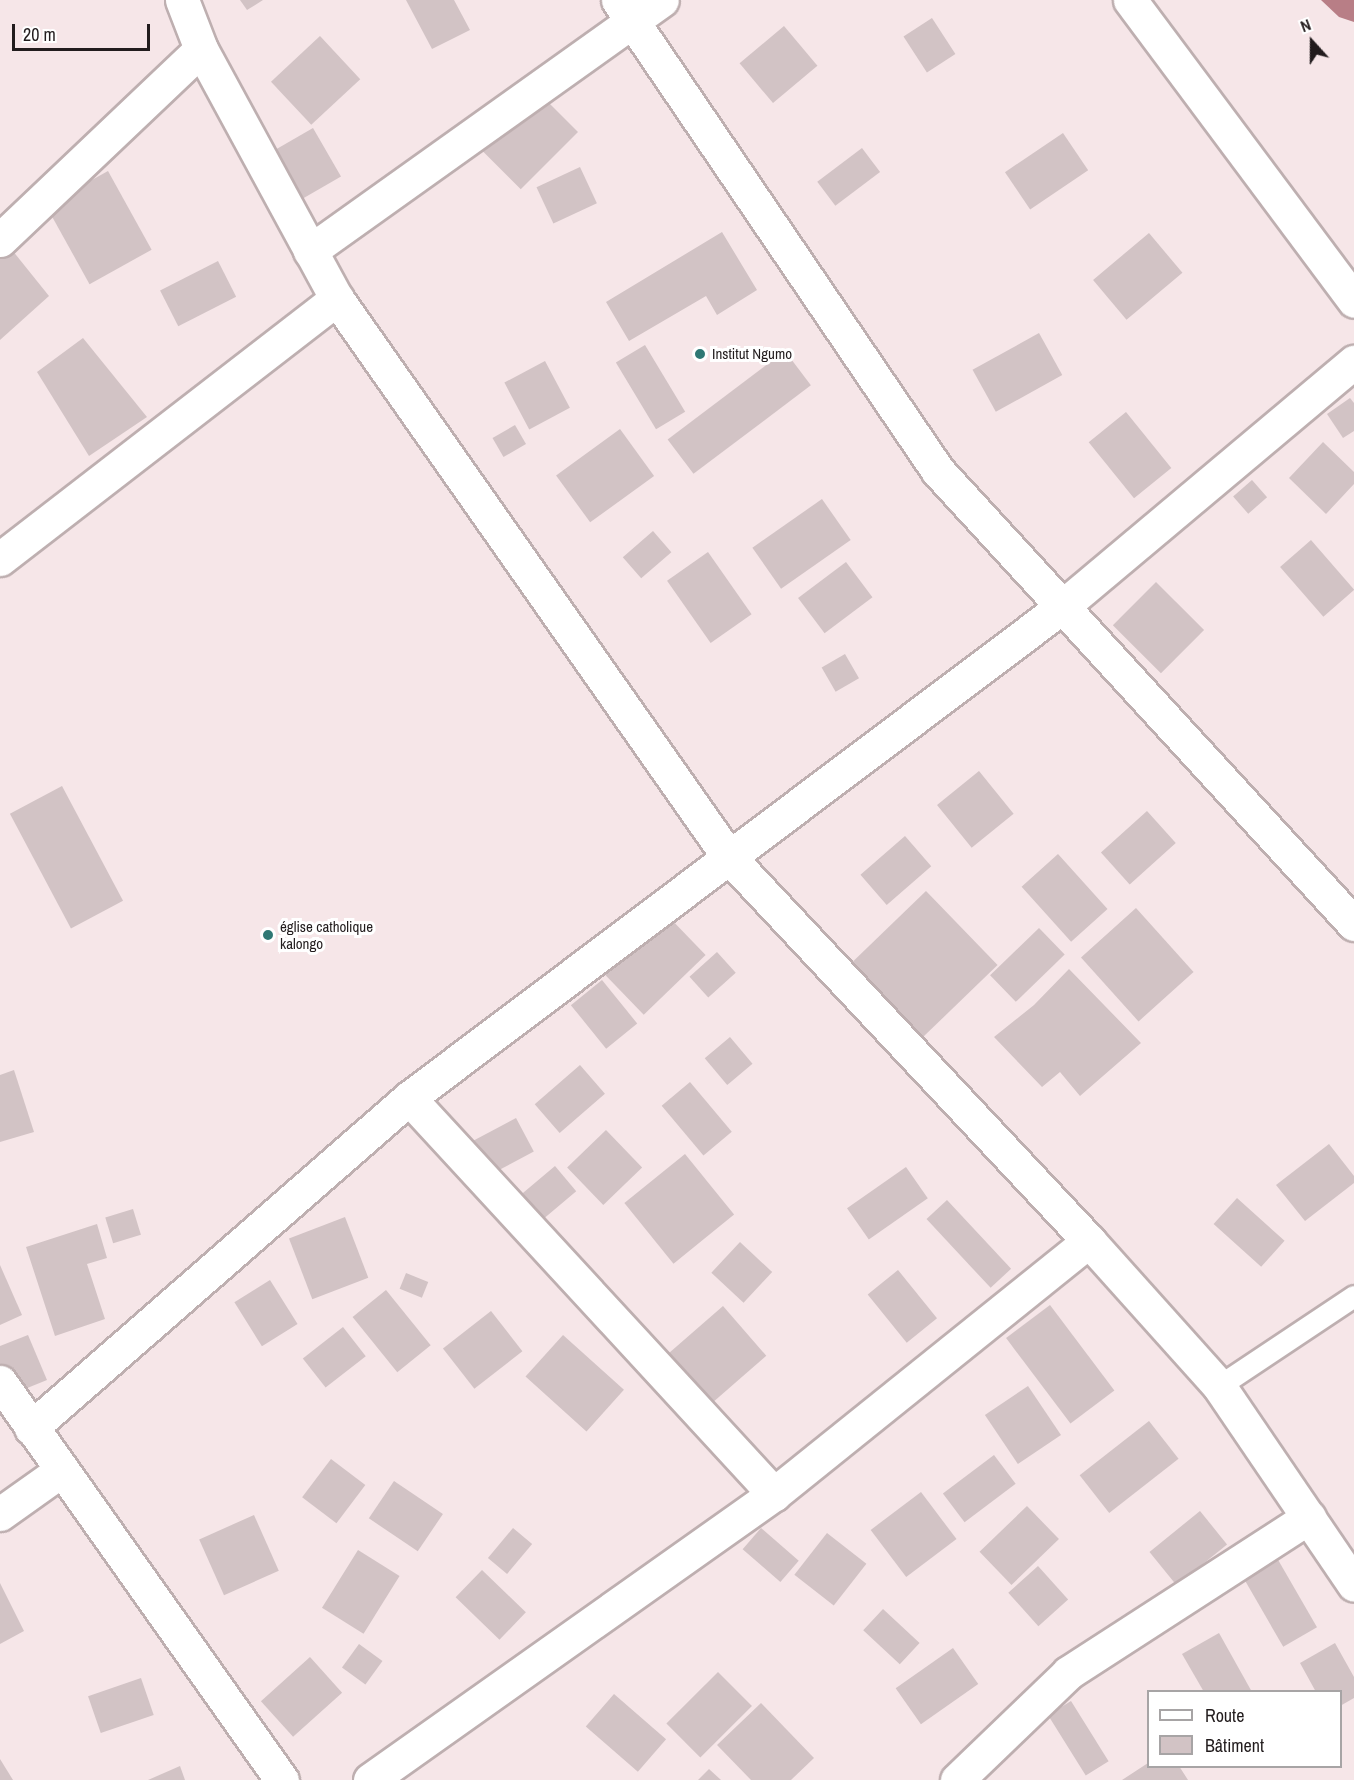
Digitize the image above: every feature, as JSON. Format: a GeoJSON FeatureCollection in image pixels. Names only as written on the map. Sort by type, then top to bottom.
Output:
{"type":"FeatureCollection","features":[{"type":"Feature","properties":{"kind":"street"},"geometry":{"type":"LineString","coordinates":[[182,0],[201,49],[337,299],[728,856],[1089,1241],[1219,1386],[1354,1585]]}},
{"type":"Feature","properties":{"kind":"street"},"geometry":{"type":"LineString","coordinates":[[310,251],[624,12],[662,0]]}},
{"type":"Feature","properties":{"kind":"street"},"geometry":{"type":"LineString","coordinates":[[1130,0],[1354,300]]}},
{"type":"Feature","properties":{"kind":"street"},"geometry":{"type":"LineString","coordinates":[[624,12],[938,471],[1354,924]]}},
{"type":"Feature","properties":{"kind":"street"},"geometry":{"type":"LineString","coordinates":[[0,240],[201,49]]}},
{"type":"Feature","properties":{"kind":"street"},"geometry":{"type":"LineString","coordinates":[[0,559],[337,299]]}},
{"type":"Feature","properties":{"kind":"street"},"geometry":{"type":"LineString","coordinates":[[31,1428],[409,1098],[1063,606],[1354,362]]}},
{"type":"Feature","properties":{"kind":"street"},"geometry":{"type":"LineString","coordinates":[[409,1098],[774,1494]]}},
{"type":"Feature","properties":{"kind":"street"},"geometry":{"type":"LineString","coordinates":[[370,1780],[774,1494],[1089,1241]]}},
{"type":"Feature","properties":{"kind":"street"},"geometry":{"type":"LineString","coordinates":[[0,1382],[282,1780]]}},
{"type":"Feature","properties":{"kind":"street"},"geometry":{"type":"LineString","coordinates":[[0,1514],[62,1470]]}},
{"type":"Feature","properties":{"kind":"street"},"geometry":{"type":"LineString","coordinates":[[957,1780],[1068,1673],[1309,1517]]}},
{"type":"Feature","properties":{"kind":"lane"},"geometry":{"type":"LineString","coordinates":[[1219,1386],[1354,1296]]}},
{"type":"Feature","properties":{"kind":"shaded area"},"geometry":{"type":"Polygon","coordinates":[[[1321,0],[1354,0],[1354,22],[1339,17],[1321,0]]]}},
{"type":"Feature","properties":{"kind":"building"},"geometry":{"type":"Polygon","coordinates":[[[240,0],[263,0],[247,10],[240,0]]]}},
{"type":"Feature","properties":{"kind":"building"},"geometry":{"type":"Polygon","coordinates":[[[406,0],[454,0],[470,30],[432,49],[406,0]]]}},
{"type":"Feature","properties":{"kind":"building"},"geometry":{"type":"Polygon","coordinates":[[[932,18],[955,54],[927,73],[903,37],[932,18]]]}},
{"type":"Feature","properties":{"kind":"building"},"geometry":{"type":"Polygon","coordinates":[[[784,26],[817,66],[773,103],[740,63],[784,26]]]}},
{"type":"Feature","properties":{"kind":"building"},"geometry":{"type":"Polygon","coordinates":[[[320,36],[360,79],[311,125],[271,82],[320,36]]]}},
{"type":"Feature","properties":{"kind":"building"},"geometry":{"type":"Polygon","coordinates":[[[537,91],[578,132],[521,189],[480,148],[537,91]]]}},
{"type":"Feature","properties":{"kind":"building"},"geometry":{"type":"Polygon","coordinates":[[[313,128],[341,176],[303,198],[275,150],[313,128]]]}},
{"type":"Feature","properties":{"kind":"building"},"geometry":{"type":"Polygon","coordinates":[[[1063,133],[1088,170],[1030,209],[1005,172],[1063,133]]]}},
{"type":"Feature","properties":{"kind":"building"},"geometry":{"type":"Polygon","coordinates":[[[862,148],[880,172],[835,206],[817,182],[862,148]]]}},
{"type":"Feature","properties":{"kind":"building"},"geometry":{"type":"Polygon","coordinates":[[[580,167],[597,203],[553,224],[536,187],[580,167]]]}},
{"type":"Feature","properties":{"kind":"building"},"geometry":{"type":"Polygon","coordinates":[[[108,171],[152,250],[90,284],[46,205],[108,171]]]}},
{"type":"Feature","properties":{"kind":"building"},"geometry":{"type":"Polygon","coordinates":[[[722,232],[757,290],[717,315],[706,296],[629,341],[606,302],[722,232]]]}},
{"type":"Feature","properties":{"kind":"building"},"geometry":{"type":"Polygon","coordinates":[[[1149,233],[1182,273],[1127,320],[1093,280],[1149,233]]]}},
{"type":"Feature","properties":{"kind":"building"},"geometry":{"type":"Polygon","coordinates":[[[0,235],[49,296],[0,340],[0,235]]]}},
{"type":"Feature","properties":{"kind":"building"},"geometry":{"type":"Polygon","coordinates":[[[218,261],[236,297],[178,326],[160,291],[218,261]]]}},
{"type":"Feature","properties":{"kind":"building"},"geometry":{"type":"Polygon","coordinates":[[[1039,333],[1062,375],[996,412],[973,370],[1039,333]]]}},
{"type":"Feature","properties":{"kind":"building"},"geometry":{"type":"Polygon","coordinates":[[[83,338],[147,417],[89,456],[37,372],[83,338]]]}},
{"type":"Feature","properties":{"kind":"building"},"geometry":{"type":"Polygon","coordinates":[[[645,345],[685,412],[656,429],[616,363],[645,345]]]}},
{"type":"Feature","properties":{"kind":"building"},"geometry":{"type":"Polygon","coordinates":[[[785,351],[811,385],[693,474],[668,439],[785,351]]]}},
{"type":"Feature","properties":{"kind":"building"},"geometry":{"type":"Polygon","coordinates":[[[545,361],[570,408],[529,429],[504,383],[545,361]]]}},
{"type":"Feature","properties":{"kind":"building"},"geometry":{"type":"Polygon","coordinates":[[[1350,398],[1354,403],[1354,431],[1343,438],[1327,414],[1350,398]]]}},
{"type":"Feature","properties":{"kind":"building"},"geometry":{"type":"Polygon","coordinates":[[[1126,412],[1171,468],[1134,498],[1089,442],[1126,412]]]}},
{"type":"Feature","properties":{"kind":"building"},"geometry":{"type":"Polygon","coordinates":[[[515,425],[526,444],[503,457],[492,438],[515,425]]]}},
{"type":"Feature","properties":{"kind":"building"},"geometry":{"type":"Polygon","coordinates":[[[620,429],[654,476],[590,522],[556,475],[620,429]]]}},
{"type":"Feature","properties":{"kind":"building"},"geometry":{"type":"Polygon","coordinates":[[[1323,442],[1354,472],[1354,484],[1326,514],[1289,478],[1323,442]]]}},
{"type":"Feature","properties":{"kind":"building"},"geometry":{"type":"Polygon","coordinates":[[[1252,480],[1267,497],[1248,514],[1233,496],[1252,480]]]}},
{"type":"Feature","properties":{"kind":"building"},"geometry":{"type":"Polygon","coordinates":[[[822,499],[851,540],[781,589],[752,548],[822,499]]]}},
{"type":"Feature","properties":{"kind":"building"},"geometry":{"type":"Polygon","coordinates":[[[653,531],[671,552],[641,578],[623,557],[653,531]]]}},
{"type":"Feature","properties":{"kind":"building"},"geometry":{"type":"Polygon","coordinates":[[[1311,540],[1354,589],[1323,617],[1280,567],[1311,540]]]}},
{"type":"Feature","properties":{"kind":"building"},"geometry":{"type":"Polygon","coordinates":[[[708,552],[752,614],[711,643],[667,581],[708,552]]]}},
{"type":"Feature","properties":{"kind":"building"},"geometry":{"type":"Polygon","coordinates":[[[846,562],[872,597],[825,633],[798,598],[846,562]]]}},
{"type":"Feature","properties":{"kind":"building"},"geometry":{"type":"Polygon","coordinates":[[[1156,582],[1204,630],[1161,673],[1113,625],[1156,582]]]}},
{"type":"Feature","properties":{"kind":"building"},"geometry":{"type":"Polygon","coordinates":[[[845,654],[859,678],[836,692],[822,668],[845,654]]]}},
{"type":"Feature","properties":{"kind":"building"},"geometry":{"type":"Polygon","coordinates":[[[979,771],[1014,814],[972,848],[937,805],[979,771]]]}},
{"type":"Feature","properties":{"kind":"building"},"geometry":{"type":"Polygon","coordinates":[[[62,786],[123,901],[71,928],[10,814],[62,786]]]}},
{"type":"Feature","properties":{"kind":"building"},"geometry":{"type":"Polygon","coordinates":[[[1147,811],[1176,843],[1130,884],[1101,852],[1147,811]]]}},
{"type":"Feature","properties":{"kind":"building"},"geometry":{"type":"Polygon","coordinates":[[[905,836],[931,866],[887,905],[860,875],[905,836]]]}},
{"type":"Feature","properties":{"kind":"building"},"geometry":{"type":"Polygon","coordinates":[[[1058,854],[1108,909],[1071,942],[1022,887],[1058,854]]]}},
{"type":"Feature","properties":{"kind":"building"},"geometry":{"type":"Polygon","coordinates":[[[926,891],[998,965],[913,1046],[842,972],[926,891]]]}},
{"type":"Feature","properties":{"kind":"building"},"geometry":{"type":"Polygon","coordinates":[[[1136,908],[1194,972],[1139,1021],[1081,958],[1136,908]]]}},
{"type":"Feature","properties":{"kind":"building"},"geometry":{"type":"Polygon","coordinates":[[[666,914],[706,955],[644,1015],[604,974],[666,914]]]}},
{"type":"Feature","properties":{"kind":"building"},"geometry":{"type":"Polygon","coordinates":[[[1039,928],[1065,955],[1016,1002],[990,975],[1039,928]]]}},
{"type":"Feature","properties":{"kind":"building"},"geometry":{"type":"Polygon","coordinates":[[[717,952],[736,973],[708,998],[690,977],[717,952]]]}},
{"type":"Feature","properties":{"kind":"building"},"geometry":{"type":"Polygon","coordinates":[[[1069,969],[1141,1043],[1080,1096],[1060,1072],[1042,1087],[994,1037],[1034,1005],[1069,969]]]}},
{"type":"Feature","properties":{"kind":"building"},"geometry":{"type":"Polygon","coordinates":[[[602,980],[637,1024],[606,1049],[571,1005],[602,980]]]}},
{"type":"Feature","properties":{"kind":"building"},"geometry":{"type":"Polygon","coordinates":[[[730,1037],[752,1064],[727,1085],[705,1058],[730,1037]]]}},
{"type":"Feature","properties":{"kind":"building"},"geometry":{"type":"Polygon","coordinates":[[[580,1065],[605,1094],[560,1133],[535,1104],[580,1065]]]}},
{"type":"Feature","properties":{"kind":"building"},"geometry":{"type":"Polygon","coordinates":[[[14,1070],[34,1132],[0,1142],[0,1075],[14,1070]]]}},
{"type":"Feature","properties":{"kind":"building"},"geometry":{"type":"Polygon","coordinates":[[[690,1082],[732,1132],[703,1156],[662,1106],[690,1082]]]}},
{"type":"Feature","properties":{"kind":"building"},"geometry":{"type":"Polygon","coordinates":[[[516,1118],[534,1152],[484,1178],[466,1145],[516,1118]]]}},
{"type":"Feature","properties":{"kind":"building"},"geometry":{"type":"Polygon","coordinates":[[[606,1130],[642,1167],[603,1205],[567,1168],[606,1130]]]}},
{"type":"Feature","properties":{"kind":"building"},"geometry":{"type":"Polygon","coordinates":[[[1329,1144],[1354,1176],[1354,1183],[1305,1221],[1276,1185],[1329,1144]]]}},
{"type":"Feature","properties":{"kind":"building"},"geometry":{"type":"Polygon","coordinates":[[[685,1154],[734,1215],[673,1264],[624,1203],[685,1154]]]}},
{"type":"Feature","properties":{"kind":"building"},"geometry":{"type":"Polygon","coordinates":[[[555,1166],[576,1191],[538,1223],[517,1198],[555,1166]]]}},
{"type":"Feature","properties":{"kind":"building"},"geometry":{"type":"Polygon","coordinates":[[[906,1167],[928,1198],[869,1239],[847,1208],[906,1167]]]}},
{"type":"Feature","properties":{"kind":"building"},"geometry":{"type":"Polygon","coordinates":[[[1237,1198],[1285,1241],[1261,1267],[1214,1224],[1237,1198]]]}},
{"type":"Feature","properties":{"kind":"building"},"geometry":{"type":"Polygon","coordinates":[[[947,1200],[1011,1269],[991,1288],[927,1219],[947,1200]]]}},
{"type":"Feature","properties":{"kind":"building"},"geometry":{"type":"Polygon","coordinates":[[[133,1209],[141,1235],[113,1243],[105,1217],[133,1209]]]}},
{"type":"Feature","properties":{"kind":"building"},"geometry":{"type":"Polygon","coordinates":[[[345,1217],[368,1278],[312,1299],[289,1239],[345,1217]]]}},
{"type":"Feature","properties":{"kind":"building"},"geometry":{"type":"Polygon","coordinates":[[[97,1224],[107,1258],[87,1264],[105,1319],[55,1336],[26,1247],[97,1224]]]}},
{"type":"Feature","properties":{"kind":"building"},"geometry":{"type":"Polygon","coordinates":[[[740,1242],[772,1272],[744,1303],[711,1273],[740,1242]]]}},
{"type":"Feature","properties":{"kind":"building"},"geometry":{"type":"Polygon","coordinates":[[[0,1265],[22,1315],[0,1325],[0,1265]]]}},
{"type":"Feature","properties":{"kind":"building"},"geometry":{"type":"Polygon","coordinates":[[[898,1270],[937,1318],[907,1343],[868,1295],[898,1270]]]}},
{"type":"Feature","properties":{"kind":"building"},"geometry":{"type":"Polygon","coordinates":[[[406,1273],[428,1282],[422,1298],[400,1289],[406,1273]]]}},
{"type":"Feature","properties":{"kind":"building"},"geometry":{"type":"Polygon","coordinates":[[[270,1280],[298,1324],[262,1346],[234,1302],[270,1280]]]}},
{"type":"Feature","properties":{"kind":"building"},"geometry":{"type":"Polygon","coordinates":[[[386,1290],[431,1345],[397,1372],[353,1317],[386,1290]]]}},
{"type":"Feature","properties":{"kind":"building"},"geometry":{"type":"Polygon","coordinates":[[[1050,1305],[1114,1390],[1070,1424],[1006,1338],[1050,1305]]]}},
{"type":"Feature","properties":{"kind":"building"},"geometry":{"type":"Polygon","coordinates":[[[723,1306],[766,1356],[699,1414],[656,1364],[723,1306]]]}},
{"type":"Feature","properties":{"kind":"building"},"geometry":{"type":"Polygon","coordinates":[[[491,1311],[522,1351],[474,1389],[443,1349],[491,1311]]]}},
{"type":"Feature","properties":{"kind":"building"},"geometry":{"type":"Polygon","coordinates":[[[343,1327],[366,1356],[326,1388],[303,1358],[343,1327]]]}},
{"type":"Feature","properties":{"kind":"building"},"geometry":{"type":"Polygon","coordinates":[[[28,1335],[47,1380],[10,1395],[0,1371],[0,1346],[28,1335]]]}},
{"type":"Feature","properties":{"kind":"building"},"geometry":{"type":"Polygon","coordinates":[[[563,1335],[624,1390],[586,1431],[526,1377],[563,1335]]]}},
{"type":"Feature","properties":{"kind":"building"},"geometry":{"type":"Polygon","coordinates":[[[1028,1386],[1061,1435],[1018,1464],[985,1415],[1028,1386]]]}},
{"type":"Feature","properties":{"kind":"building"},"geometry":{"type":"Polygon","coordinates":[[[1149,1421],[1179,1459],[1109,1513],[1080,1475],[1149,1421]]]}},
{"type":"Feature","properties":{"kind":"building"},"geometry":{"type":"Polygon","coordinates":[[[994,1455],[1016,1484],[965,1522],[943,1494],[994,1455]]]}},
{"type":"Feature","properties":{"kind":"building"},"geometry":{"type":"Polygon","coordinates":[[[331,1459],[365,1485],[336,1523],[302,1497],[331,1459]]]}},
{"type":"Feature","properties":{"kind":"building"},"geometry":{"type":"Polygon","coordinates":[[[394,1481],[443,1514],[418,1551],[369,1518],[394,1481]]]}},
{"type":"Feature","properties":{"kind":"building"},"geometry":{"type":"Polygon","coordinates":[[[921,1492],[957,1539],[906,1577],[871,1530],[921,1492]]]}},
{"type":"Feature","properties":{"kind":"building"},"geometry":{"type":"Polygon","coordinates":[[[1027,1506],[1059,1539],[1011,1585],[980,1552],[1027,1506]]]}},
{"type":"Feature","properties":{"kind":"building"},"geometry":{"type":"Polygon","coordinates":[[[1200,1511],[1227,1544],[1177,1585],[1149,1552],[1200,1511]]]}},
{"type":"Feature","properties":{"kind":"building"},"geometry":{"type":"Polygon","coordinates":[[[254,1515],[279,1571],[224,1595],[199,1539],[254,1515]]]}},
{"type":"Feature","properties":{"kind":"building"},"geometry":{"type":"Polygon","coordinates":[[[513,1528],[532,1544],[507,1574],[488,1558],[513,1528]]]}},
{"type":"Feature","properties":{"kind":"building"},"geometry":{"type":"Polygon","coordinates":[[[761,1528],[799,1561],[780,1582],[743,1549],[761,1528]]]}},
{"type":"Feature","properties":{"kind":"building"},"geometry":{"type":"Polygon","coordinates":[[[827,1533],[866,1564],[834,1606],[794,1575],[827,1533]]]}},
{"type":"Feature","properties":{"kind":"building"},"geometry":{"type":"Polygon","coordinates":[[[358,1550],[400,1576],[364,1634],[322,1608],[358,1550]]]}},
{"type":"Feature","properties":{"kind":"building"},"geometry":{"type":"Polygon","coordinates":[[[1277,1558],[1317,1627],[1283,1647],[1243,1578],[1277,1558]]]}},
{"type":"Feature","properties":{"kind":"building"},"geometry":{"type":"Polygon","coordinates":[[[1038,1566],[1068,1599],[1038,1626],[1008,1593],[1038,1566]]]}},
{"type":"Feature","properties":{"kind":"building"},"geometry":{"type":"Polygon","coordinates":[[[482,1570],[526,1612],[499,1640],[456,1597],[482,1570]]]}},
{"type":"Feature","properties":{"kind":"building"},"geometry":{"type":"Polygon","coordinates":[[[0,1583],[24,1631],[0,1644],[0,1583]]]}},
{"type":"Feature","properties":{"kind":"building"},"geometry":{"type":"Polygon","coordinates":[[[883,1609],[920,1643],[900,1664],[863,1630],[883,1609]]]}},
{"type":"Feature","properties":{"kind":"building"},"geometry":{"type":"Polygon","coordinates":[[[1219,1633],[1251,1690],[1203,1690],[1182,1654],[1219,1633]]]}},
{"type":"Feature","properties":{"kind":"building"},"geometry":{"type":"Polygon","coordinates":[[[1335,1643],[1354,1677],[1354,1698],[1342,1705],[1342,1690],[1315,1690],[1300,1663],[1335,1643]]]}},
{"type":"Feature","properties":{"kind":"building"},"geometry":{"type":"Polygon","coordinates":[[[359,1644],[382,1661],[365,1685],[342,1667],[359,1644]]]}},
{"type":"Feature","properties":{"kind":"building"},"geometry":{"type":"Polygon","coordinates":[[[953,1648],[978,1684],[921,1724],[896,1688],[953,1648]]]}},
{"type":"Feature","properties":{"kind":"building"},"geometry":{"type":"Polygon","coordinates":[[[310,1657],[342,1693],[293,1737],[261,1701],[310,1657]]]}},
{"type":"Feature","properties":{"kind":"building"},"geometry":{"type":"Polygon","coordinates":[[[718,1672],[752,1706],[700,1758],[666,1724],[718,1672]]]}},
{"type":"Feature","properties":{"kind":"building"},"geometry":{"type":"Polygon","coordinates":[[[141,1678],[154,1715],[101,1733],[88,1696],[141,1678]]]}},
{"type":"Feature","properties":{"kind":"building"},"geometry":{"type":"Polygon","coordinates":[[[614,1694],[666,1739],[638,1772],[586,1726],[614,1694]]]}},
{"type":"Feature","properties":{"kind":"building"},"geometry":{"type":"Polygon","coordinates":[[[1071,1701],[1109,1761],[1086,1776],[1048,1715],[1071,1701]]]}},
{"type":"Feature","properties":{"kind":"building"},"geometry":{"type":"Polygon","coordinates":[[[761,1703],[814,1758],[791,1780],[751,1780],[717,1745],[761,1703]]]}},
{"type":"Feature","properties":{"kind":"building"},"geometry":{"type":"Polygon","coordinates":[[[0,1759],[13,1780],[0,1780],[0,1759]]]}},
{"type":"Feature","properties":{"kind":"building"},"geometry":{"type":"Polygon","coordinates":[[[1147,1764],[1147,1768],[1180,1768],[1188,1780],[1122,1780],[1147,1764]]]}},
{"type":"Feature","properties":{"kind":"building"},"geometry":{"type":"Polygon","coordinates":[[[180,1766],[185,1780],[148,1780],[180,1766]]]}},
{"type":"Feature","properties":{"kind":"building"},"geometry":{"type":"Polygon","coordinates":[[[709,1769],[721,1780],[698,1780],[709,1769]]]}},
{"type":"Feature","properties":{"kind":"place","name":"Institut Ngumo"},"geometry":{"type":"Point","coordinates":[700,354]}},
{"type":"Feature","properties":{"kind":"place","name":"église catholique kalongo"},"geometry":{"type":"Point","coordinates":[268,935]}}]}
